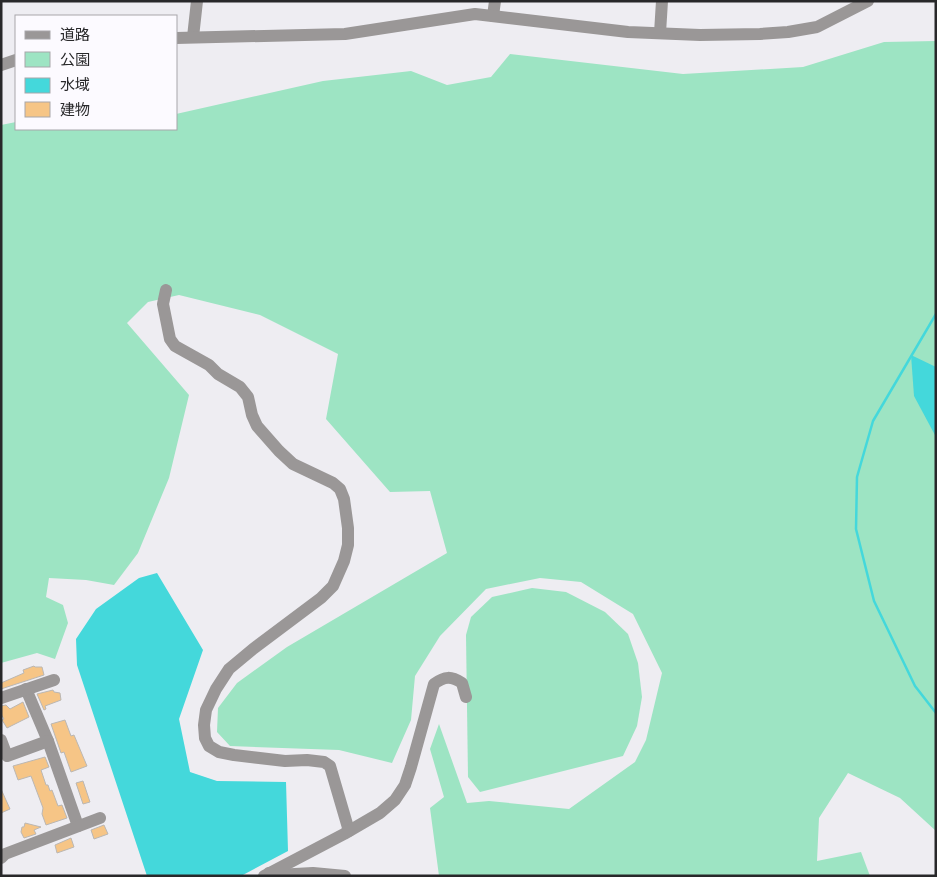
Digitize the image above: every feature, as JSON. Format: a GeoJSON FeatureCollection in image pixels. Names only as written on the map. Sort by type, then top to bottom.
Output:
{"type":"FeatureCollection","features":[{"type":"Feature","properties":{"kind":"street"},"geometry":{"type":"LineString","coordinates":[[193,37],[197,1]]}},
{"type":"Feature","properties":{"kind":"street"},"geometry":{"type":"LineString","coordinates":[[493,16],[495,1]]}},
{"type":"Feature","properties":{"kind":"street"},"geometry":{"type":"LineString","coordinates":[[660,33],[662,1]]}},
{"type":"Feature","properties":{"kind":"street"},"geometry":{"type":"LineString","coordinates":[[178,38],[345,34],[475,14],[628,32],[760,34],[817,27],[868,1]]}},
{"type":"Feature","properties":{"kind":"street"},"geometry":{"type":"LineString","coordinates":[[1,65],[15,60]]}},
{"type":"Feature","properties":{"kind":"street"},"geometry":{"type":"LineString","coordinates":[[166,290],[163,304],[170,339],[175,346],[201,360],[218,374],[240,387],[248,397],[257,426],[293,464],[332,483],[340,489],[344,499],[348,528],[348,545],[344,561],[332,586],[321,598],[229,669],[216,689],[206,710],[205,738],[209,746],[219,752],[285,761],[308,760],[324,762],[330,766],[349,831]]}},
{"type":"Feature","properties":{"kind":"street"},"geometry":{"type":"LineString","coordinates":[[266,874],[349,831],[380,813],[395,800],[411,767],[434,684],[443,678],[453,678],[462,683],[466,697]]}},
{"type":"Feature","properties":{"kind":"street"},"geometry":{"type":"LineString","coordinates":[[1,698],[54,680]]}},
{"type":"Feature","properties":{"kind":"street"},"geometry":{"type":"LineString","coordinates":[[26,689],[48,741],[78,826]]}},
{"type":"Feature","properties":{"kind":"street"},"geometry":{"type":"LineString","coordinates":[[1,740],[7,756],[48,741]]}},
{"type":"Feature","properties":{"kind":"street"},"geometry":{"type":"LineString","coordinates":[[1,858],[5,854],[100,818]]}},
{"type":"Feature","properties":{"kind":"street"},"geometry":{"type":"LineString","coordinates":[[266,874],[313,873],[345,876]]}},
{"type":"Feature","properties":{"kind":"green space"},"geometry":{"type":"Polygon","coordinates":[[[936,41],[936,831],[900,798],[848,773],[819,818],[817,861],[861,852],[870,876],[439,876],[430,808],[444,797],[430,749],[439,724],[467,803],[489,801],[569,809],[635,762],[646,740],[662,673],[633,614],[581,582],[540,578],[486,589],[440,636],[415,676],[411,720],[392,763],[339,750],[230,746],[217,732],[218,708],[237,683],[287,647],[447,553],[430,491],[390,492],[326,419],[338,354],[260,315],[179,295],[148,302],[127,323],[189,395],[169,478],[138,553],[114,585],[86,580],[49,578],[46,597],[63,605],[68,623],[55,659],[37,653],[1,663],[1,125],[15,122],[15,130],[178,130],[178,114],[323,81],[411,71],[447,85],[491,77],[510,54],[683,74],[803,67],[884,42],[936,41]]]}},
{"type":"Feature","properties":{"kind":"green space"},"geometry":{"type":"Polygon","coordinates":[[[532,588],[566,592],[605,612],[628,634],[638,663],[642,697],[637,726],[623,756],[480,792],[468,777],[466,635],[471,617],[492,597],[532,588]]]}},
{"type":"Feature","properties":{"kind":"water"},"geometry":{"type":"Polygon","coordinates":[[[911,355],[936,367],[936,437],[914,396],[911,355]]]}},
{"type":"Feature","properties":{"kind":"water"},"geometry":{"type":"Polygon","coordinates":[[[157,573],[203,650],[179,719],[190,772],[217,781],[286,782],[288,851],[241,876],[147,876],[77,665],[76,639],[96,609],[139,578],[157,573]]]}},
{"type":"Feature","properties":{"kind":"building"},"geometry":{"type":"Polygon","coordinates":[[[34,666],[42,667],[44,675],[1,689],[1,683],[24,673],[23,670],[34,666]]]}},
{"type":"Feature","properties":{"kind":"building"},"geometry":{"type":"Polygon","coordinates":[[[53,690],[60,693],[61,700],[45,706],[46,709],[44,710],[37,694],[53,690]]]}},
{"type":"Feature","properties":{"kind":"building"},"geometry":{"type":"Polygon","coordinates":[[[23,702],[29,717],[7,728],[2,720],[4,719],[1,714],[1,706],[6,705],[10,709],[23,702]]]}},
{"type":"Feature","properties":{"kind":"building"},"geometry":{"type":"Polygon","coordinates":[[[65,720],[71,736],[74,735],[87,766],[71,772],[64,752],[61,753],[51,724],[65,720]]]}},
{"type":"Feature","properties":{"kind":"building"},"geometry":{"type":"Polygon","coordinates":[[[45,757],[49,767],[41,770],[46,785],[48,785],[50,791],[52,790],[58,806],[62,805],[67,818],[46,825],[42,814],[43,808],[31,776],[18,780],[13,766],[45,757]]]}},
{"type":"Feature","properties":{"kind":"building"},"geometry":{"type":"Polygon","coordinates":[[[83,781],[90,802],[83,804],[76,783],[83,781]]]}},
{"type":"Feature","properties":{"kind":"building"},"geometry":{"type":"Polygon","coordinates":[[[1,789],[10,809],[1,813],[1,789]]]}},
{"type":"Feature","properties":{"kind":"building"},"geometry":{"type":"Polygon","coordinates":[[[25,823],[41,827],[34,830],[36,834],[24,838],[21,832],[25,823]]]}},
{"type":"Feature","properties":{"kind":"building"},"geometry":{"type":"Polygon","coordinates":[[[104,825],[108,834],[94,839],[91,830],[104,825]]]}},
{"type":"Feature","properties":{"kind":"building"},"geometry":{"type":"Polygon","coordinates":[[[71,838],[74,847],[57,853],[55,845],[71,838]]]}},
{"type":"Feature","properties":{"kind":"waterway"},"geometry":{"type":"LineString","coordinates":[[936,314],[873,421],[857,477],[856,529],[874,601],[915,686],[936,713]]}}]}
